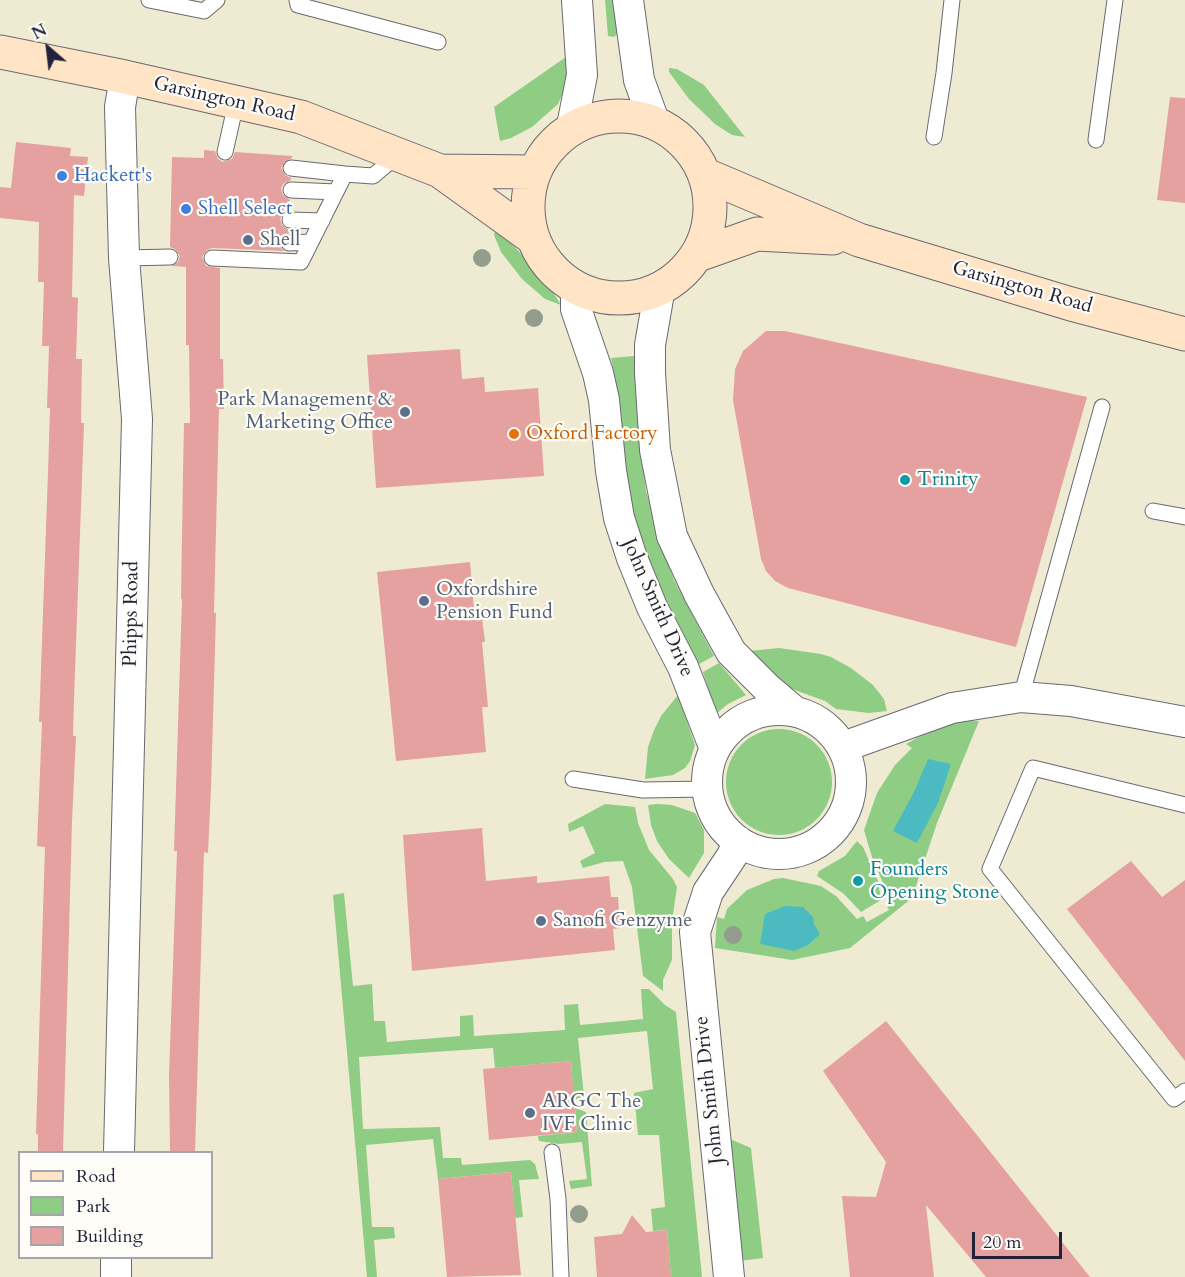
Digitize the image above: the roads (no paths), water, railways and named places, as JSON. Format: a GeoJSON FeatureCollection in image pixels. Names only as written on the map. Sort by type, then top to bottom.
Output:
{"type":"FeatureCollection","features":[{"type":"Feature","properties":{"kind":"main road","name":"Garsington Road"},"geometry":{"type":"LineString","coordinates":[[0,52],[125,77],[301,117],[440,171],[532,238]]}},
{"type":"Feature","properties":{"kind":"main road"},"geometry":{"type":"LineString","coordinates":[[616,115],[654,121],[688,145],[706,175],[710,222],[698,255],[679,277],[645,295],[612,299],[576,289],[548,265],[532,238],[527,205],[534,172],[550,146],[571,131],[582,123],[616,115]]}},
{"type":"Feature","properties":{"kind":"main road","name":"Garsington Road"},"geometry":{"type":"LineString","coordinates":[[440,171],[534,172]]}},
{"type":"Feature","properties":{"kind":"main road"},"geometry":{"type":"LineString","coordinates":[[706,175],[859,240]]}},
{"type":"Feature","properties":{"kind":"main road"},"geometry":{"type":"LineString","coordinates":[[698,255],[757,234],[859,240]]}},
{"type":"Feature","properties":{"kind":"main road","name":"Garsington Road"},"geometry":{"type":"LineString","coordinates":[[859,240],[1071,304],[1185,334]]}},
{"type":"Feature","properties":{"kind":"street"},"geometry":{"type":"LineString","coordinates":[[571,131],[582,75],[577,0]]}},
{"type":"Feature","properties":{"kind":"street"},"geometry":{"type":"LineString","coordinates":[[628,0],[639,80],[654,121]]}},
{"type":"Feature","properties":{"kind":"street","name":"Phipps Road"},"geometry":{"type":"LineString","coordinates":[[119,1151],[137,418],[124,258],[120,107],[125,77]]}},
{"type":"Feature","properties":{"kind":"street"},"geometry":{"type":"LineString","coordinates":[[660,287],[650,345],[650,373],[655,450],[672,536],[699,594],[731,652],[794,711],[819,722],[843,747],[850,766],[852,781],[850,797],[844,816],[830,834],[813,844],[793,851],[771,853],[751,848],[738,841],[716,817],[709,802],[709,764],[723,736],[743,720],[772,710],[794,711]]}},
{"type":"Feature","properties":{"kind":"street","name":"John Smith Drive"},"geometry":{"type":"LineString","coordinates":[[576,289],[576,309],[598,373],[604,400],[611,471],[619,518],[652,607],[683,667],[715,750]]}},
{"type":"Feature","properties":{"kind":"street"},"geometry":{"type":"LineString","coordinates":[[843,747],[952,708],[1021,697],[1071,700],[1185,722]]}},
{"type":"Feature","properties":{"kind":"street","name":"John Smith Drive"},"geometry":{"type":"LineString","coordinates":[[729,1277],[695,932],[708,892],[732,856],[738,841]]}},
{"type":"Feature","properties":{"kind":"street"},"geometry":{"type":"LineString","coordinates":[[116,1259],[116,1277]]}},
{"type":"Feature","properties":{"kind":"lane"},"geometry":{"type":"LineString","coordinates":[[149,0],[204,11],[217,0]]}},
{"type":"Feature","properties":{"kind":"lane"},"geometry":{"type":"LineString","coordinates":[[297,0],[298,5],[438,42]]}},
{"type":"Feature","properties":{"kind":"lane"},"geometry":{"type":"LineString","coordinates":[[934,137],[952,0]]}},
{"type":"Feature","properties":{"kind":"lane"},"geometry":{"type":"LineString","coordinates":[[1096,140],[1115,0]]}},
{"type":"Feature","properties":{"kind":"lane"},"geometry":{"type":"LineString","coordinates":[[225,152],[236,102]]}},
{"type":"Feature","properties":{"kind":"lane"},"geometry":{"type":"LineString","coordinates":[[291,168],[373,176],[399,154]]}},
{"type":"Feature","properties":{"kind":"lane"},"geometry":{"type":"LineString","coordinates":[[212,258],[301,262],[345,174]]}},
{"type":"Feature","properties":{"kind":"lane"},"geometry":{"type":"LineString","coordinates":[[291,190],[336,192]]}},
{"type":"Feature","properties":{"kind":"lane"},"geometry":{"type":"LineString","coordinates":[[290,220],[322,221]]}},
{"type":"Feature","properties":{"kind":"lane"},"geometry":{"type":"LineString","coordinates":[[289,243],[311,242]]}},
{"type":"Feature","properties":{"kind":"lane"},"geometry":{"type":"LineString","coordinates":[[124,258],[170,257]]}},
{"type":"Feature","properties":{"kind":"lane"},"geometry":{"type":"LineString","coordinates":[[1021,697],[1102,407]]}},
{"type":"Feature","properties":{"kind":"lane"},"geometry":{"type":"LineString","coordinates":[[1154,511],[1185,518]]}},
{"type":"Feature","properties":{"kind":"lane"},"geometry":{"type":"LineString","coordinates":[[1184,800],[1033,768],[990,869],[1174,1099],[1185,1091]]}},
{"type":"Feature","properties":{"kind":"lane"},"geometry":{"type":"LineString","coordinates":[[573,779],[643,790],[708,789]]}},
{"type":"Feature","properties":{"kind":"lane"},"geometry":{"type":"LineString","coordinates":[[552,1152],[558,1200],[561,1277]]}},
{"type":"Feature","properties":{"kind":"water"},"geometry":{"type":"Polygon","coordinates":[[[928,759],[951,764],[938,803],[917,843],[893,831],[914,792],[928,759]]]}},
{"type":"Feature","properties":{"kind":"water"},"geometry":{"type":"Polygon","coordinates":[[[785,906],[803,907],[813,917],[820,934],[808,945],[794,951],[760,944],[765,914],[785,906]]]}},
{"type":"Feature","properties":{"kind":"place","name":"Hackett's"},"geometry":{"type":"Point","coordinates":[62,176]}},
{"type":"Feature","properties":{"kind":"place","name":"Shell Select"},"geometry":{"type":"Point","coordinates":[186,209]}},
{"type":"Feature","properties":{"kind":"place","name":"Shell"},"geometry":{"type":"Point","coordinates":[248,240]}},
{"type":"Feature","properties":{"kind":"place","name":"Park Management & Marketing Office"},"geometry":{"type":"Point","coordinates":[405,412]}},
{"type":"Feature","properties":{"kind":"place","name":"Oxford Factory"},"geometry":{"type":"Point","coordinates":[514,434]}},
{"type":"Feature","properties":{"kind":"place","name":"Trinity"},"geometry":{"type":"Point","coordinates":[905,480]}},
{"type":"Feature","properties":{"kind":"place","name":"Oxfordshire Pension Fund"},"geometry":{"type":"Point","coordinates":[424,601]}},
{"type":"Feature","properties":{"kind":"place","name":"Founders Opening Stone"},"geometry":{"type":"Point","coordinates":[858,881]}},
{"type":"Feature","properties":{"kind":"place","name":"Sanofi Genzyme"},"geometry":{"type":"Point","coordinates":[541,921]}},
{"type":"Feature","properties":{"kind":"place","name":"ARGC The IVF Clinic"},"geometry":{"type":"Point","coordinates":[530,1113]}}]}
